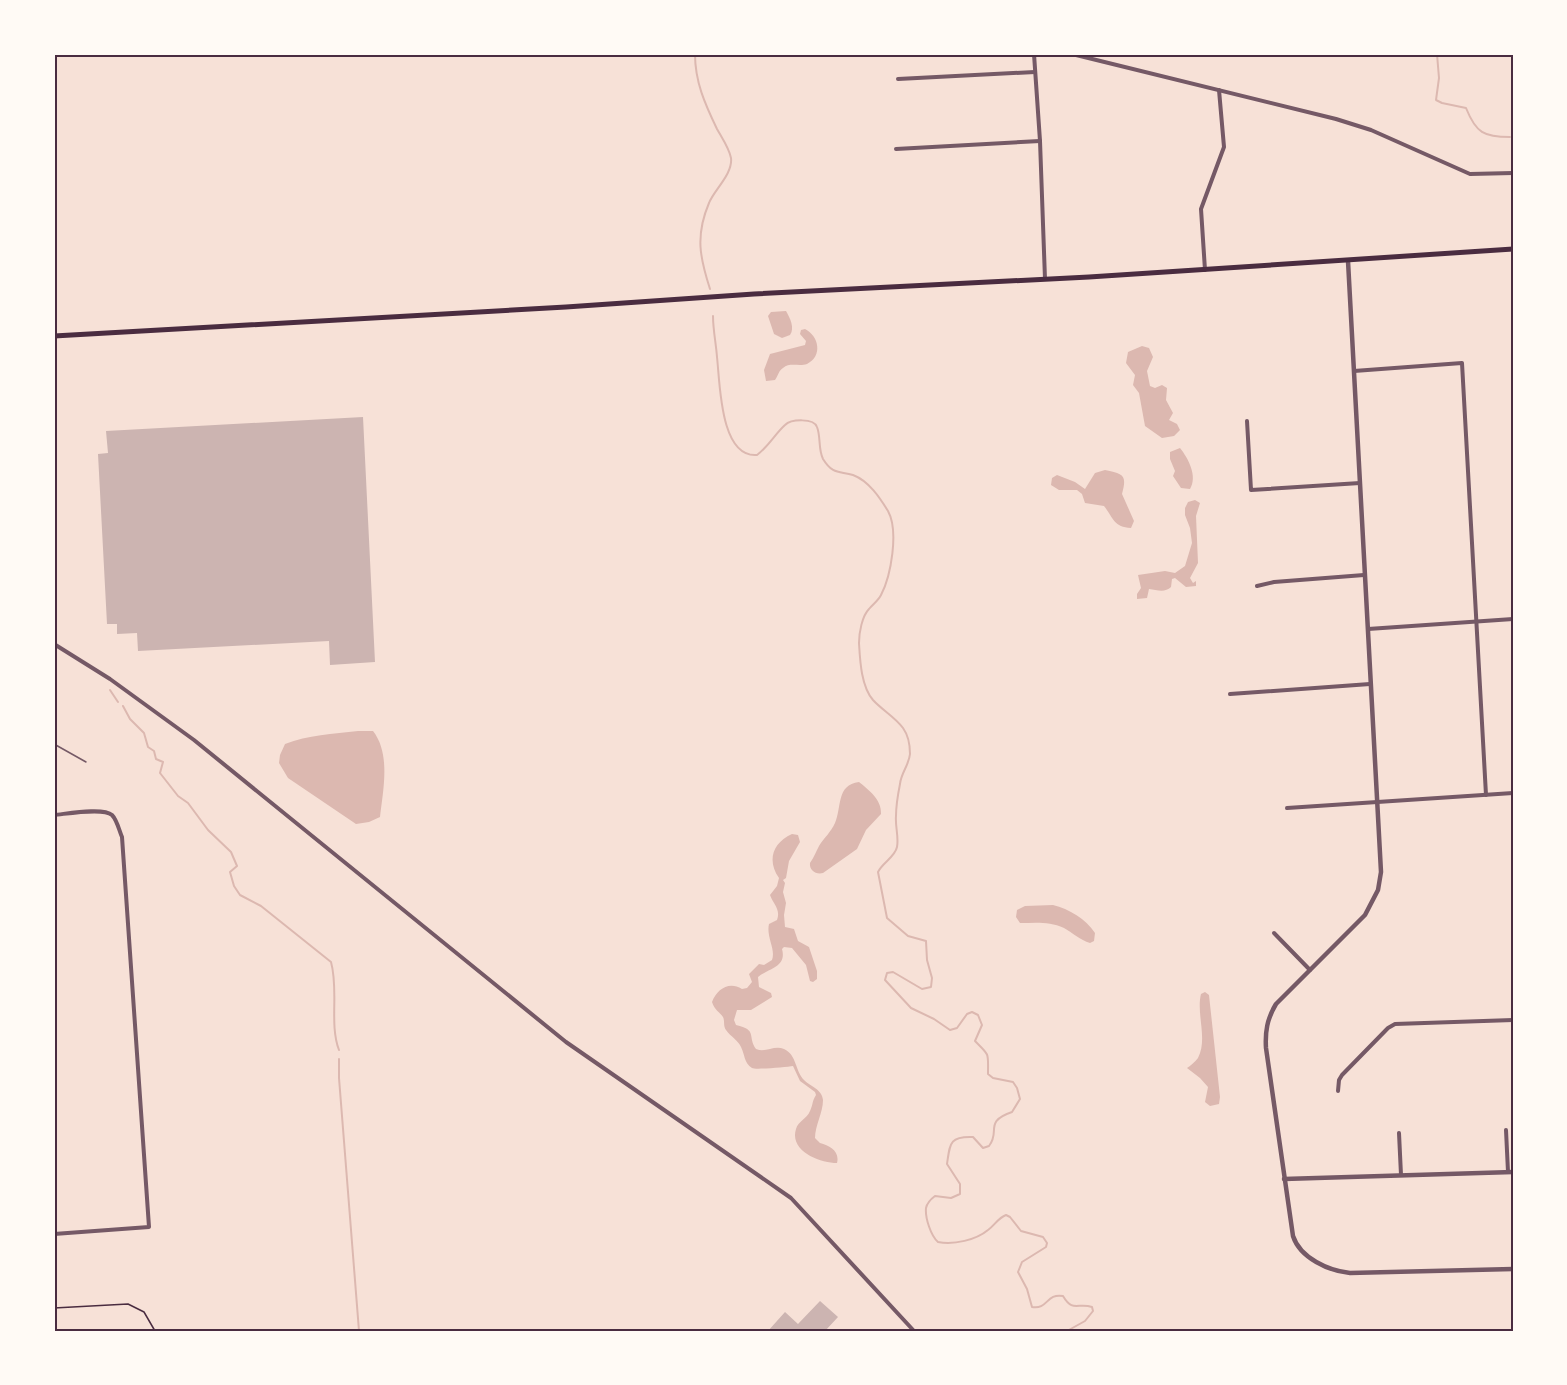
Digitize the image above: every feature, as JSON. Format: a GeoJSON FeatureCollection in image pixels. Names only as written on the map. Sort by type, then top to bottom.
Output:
{"type":"FeatureCollection","features":[{"type":"Feature","properties":{"kind":"main road"},"geometry":{"type":"LineString","coordinates":[[54,336],[754,294],[1045,280],[1513,249]]}},
{"type":"Feature","properties":{"kind":"street"},"geometry":{"type":"LineString","coordinates":[[1034,54],[1045,280]]}},
{"type":"Feature","properties":{"kind":"street"},"geometry":{"type":"LineString","coordinates":[[1072,54],[1355,125],[1470,174],[1513,173]]}},
{"type":"Feature","properties":{"kind":"street"},"geometry":{"type":"LineString","coordinates":[[898,79],[1035,72]]}},
{"type":"Feature","properties":{"kind":"street"},"geometry":{"type":"LineString","coordinates":[[1205,270],[1201,209],[1224,147],[1219,90]]}},
{"type":"Feature","properties":{"kind":"street"},"geometry":{"type":"LineString","coordinates":[[896,149],[1040,141]]}},
{"type":"Feature","properties":{"kind":"street"},"geometry":{"type":"LineString","coordinates":[[1348,261],[1381,872],[1374,899],[1357,924],[1276,1004],[1268,1019],[1266,1048],[1284,1179],[1295,1242],[1315,1261],[1336,1272],[1513,1269]]}},
{"type":"Feature","properties":{"kind":"street"},"geometry":{"type":"LineString","coordinates":[[1354,371],[1462,363],[1486,795]]}},
{"type":"Feature","properties":{"kind":"street"},"geometry":{"type":"LineString","coordinates":[[1247,421],[1251,490],[1360,483]]}},
{"type":"Feature","properties":{"kind":"street"},"geometry":{"type":"LineString","coordinates":[[1257,586],[1274,582],[1364,575]]}},
{"type":"Feature","properties":{"kind":"street"},"geometry":{"type":"LineString","coordinates":[[1367,629],[1513,619]]}},
{"type":"Feature","properties":{"kind":"street"},"geometry":{"type":"LineString","coordinates":[[54,644],[110,679],[194,740],[566,1042],[791,1198],[914,1331]]}},
{"type":"Feature","properties":{"kind":"street"},"geometry":{"type":"LineString","coordinates":[[1230,694],[1370,684]]}},
{"type":"Feature","properties":{"kind":"street"},"geometry":{"type":"LineString","coordinates":[[1287,808],[1513,793]]}},
{"type":"Feature","properties":{"kind":"street"},"geometry":{"type":"LineString","coordinates":[[54,815],[108,812],[114,817],[122,837],[149,1227],[54,1234]]}},
{"type":"Feature","properties":{"kind":"street"},"geometry":{"type":"LineString","coordinates":[[1274,933],[1310,970]]}},
{"type":"Feature","properties":{"kind":"street"},"geometry":{"type":"LineString","coordinates":[[1338,1091],[1342,1075],[1388,1028],[1395,1024],[1513,1020]]}},
{"type":"Feature","properties":{"kind":"street"},"geometry":{"type":"LineString","coordinates":[[1284,1179],[1510,1172],[1506,1130]]}},
{"type":"Feature","properties":{"kind":"street"},"geometry":{"type":"LineString","coordinates":[[1399,1133],[1401,1175]]}},
{"type":"Feature","properties":{"kind":"lane"},"geometry":{"type":"LineString","coordinates":[[54,744],[86,762]]}},
{"type":"Feature","properties":{"kind":"path"},"geometry":{"type":"LineString","coordinates":[[54,1308],[128,1304],[144,1312],[152,1322],[155,1331]]}},
{"type":"Feature","properties":{"kind":"shaded area"},"geometry":{"type":"Polygon","coordinates":[[[786,311],[792,329],[790,335],[782,338],[774,334],[768,316],[771,312],[786,311]]]}},
{"type":"Feature","properties":{"kind":"shaded area"},"geometry":{"type":"Polygon","coordinates":[[[805,329],[816,341],[817,351],[812,360],[807,364],[786,366],[780,370],[775,380],[766,381],[764,370],[770,354],[805,345],[806,341],[800,334],[801,330],[805,329]]]}},
{"type":"Feature","properties":{"kind":"shaded area"},"geometry":{"type":"Polygon","coordinates":[[[1142,346],[1149,348],[1153,357],[1147,371],[1150,386],[1155,388],[1162,385],[1167,388],[1166,400],[1173,413],[1169,420],[1177,424],[1180,430],[1174,436],[1162,438],[1145,426],[1139,393],[1133,385],[1135,375],[1126,363],[1128,352],[1142,346]]]}},
{"type":"Feature","properties":{"kind":"shaded area"},"geometry":{"type":"Polygon","coordinates":[[[1180,448],[1189,462],[1192,473],[1190,489],[1181,488],[1173,476],[1175,471],[1170,452],[1180,448]]]}},
{"type":"Feature","properties":{"kind":"shaded area"},"geometry":{"type":"Polygon","coordinates":[[[1105,470],[1120,474],[1124,479],[1122,494],[1134,521],[1131,528],[1117,524],[1104,506],[1085,503],[1082,494],[1077,490],[1059,490],[1051,485],[1052,478],[1057,475],[1085,489],[1095,473],[1105,470]]]}},
{"type":"Feature","properties":{"kind":"shaded area"},"geometry":{"type":"Polygon","coordinates":[[[1195,500],[1200,503],[1196,516],[1198,563],[1190,578],[1193,583],[1196,581],[1196,586],[1186,587],[1175,578],[1172,579],[1169,589],[1161,591],[1149,589],[1147,598],[1137,599],[1141,588],[1138,575],[1165,571],[1175,573],[1185,566],[1192,543],[1185,508],[1188,502],[1195,500]]]}},
{"type":"Feature","properties":{"kind":"shaded area"},"geometry":{"type":"Polygon","coordinates":[[[373,731],[379,740],[384,761],[384,784],[380,817],[356,824],[288,778],[279,763],[285,744],[312,737],[373,731]]]}},
{"type":"Feature","properties":{"kind":"shaded area"},"geometry":{"type":"Polygon","coordinates":[[[859,782],[877,800],[881,814],[866,830],[857,849],[823,873],[816,873],[812,870],[810,863],[835,823],[843,792],[847,787],[859,782]]]}},
{"type":"Feature","properties":{"kind":"shaded area"},"geometry":{"type":"Polygon","coordinates":[[[792,834],[798,835],[800,842],[789,861],[786,878],[783,880],[786,903],[785,927],[794,929],[798,941],[809,947],[817,971],[817,979],[810,981],[806,965],[792,948],[784,947],[780,963],[758,977],[759,987],[771,993],[772,997],[751,1010],[737,1010],[734,1020],[736,1025],[750,1031],[756,1049],[780,1048],[788,1052],[794,1059],[801,1076],[821,1093],[823,1105],[815,1138],[836,1152],[837,1163],[815,1158],[797,1144],[796,1129],[809,1114],[815,1092],[800,1081],[793,1066],[759,1069],[749,1066],[740,1045],[726,1030],[723,1017],[712,1002],[720,990],[728,986],[747,988],[752,982],[749,974],[759,964],[764,965],[772,960],[769,924],[777,920],[778,913],[770,895],[777,886],[779,878],[775,872],[773,859],[776,847],[792,834]]]}},
{"type":"Feature","properties":{"kind":"shaded area"},"geometry":{"type":"Polygon","coordinates":[[[1053,905],[1071,912],[1087,923],[1095,933],[1094,941],[1086,942],[1053,924],[1020,923],[1016,917],[1017,910],[1025,906],[1053,905]]]}},
{"type":"Feature","properties":{"kind":"shaded area"},"geometry":{"type":"Polygon","coordinates":[[[1205,992],[1209,995],[1220,1097],[1219,1104],[1210,1106],[1205,1102],[1208,1087],[1187,1068],[1198,1058],[1201,1051],[1200,1002],[1201,994],[1205,992]]]}},
{"type":"Feature","properties":{"kind":"building"},"geometry":{"type":"Polygon","coordinates":[[[363,417],[375,662],[330,665],[329,641],[138,651],[137,633],[117,634],[117,624],[107,624],[98,454],[108,453],[106,431],[363,417]]]}},
{"type":"Feature","properties":{"kind":"building"},"geometry":{"type":"Polygon","coordinates":[[[820,1301],[838,1317],[825,1331],[768,1331],[785,1312],[798,1324],[820,1301]]]}},
{"type":"Feature","properties":{"kind":"waterway"},"geometry":{"type":"LineString","coordinates":[[695,54],[697,74],[708,111],[731,158],[729,170],[711,198],[702,226],[702,257],[710,289]]}},
{"type":"Feature","properties":{"kind":"waterway"},"geometry":{"type":"LineString","coordinates":[[1437,54],[1439,78],[1436,100],[1466,108],[1473,123],[1482,132],[1494,136],[1510,137]]}},
{"type":"Feature","properties":{"kind":"waterway"},"geometry":{"type":"LineString","coordinates":[[713,316],[724,417],[736,445],[745,453],[757,455],[788,423],[802,420],[812,422],[817,427],[821,455],[827,464],[833,470],[853,475],[864,481],[888,511],[893,530],[888,577],[880,597],[864,616],[861,625],[859,639],[861,665],[869,694],[903,728],[910,754],[897,800],[897,847],[894,854],[878,872],[887,918],[908,936],[926,941],[927,960],[932,978],[931,987],[922,989],[893,972],[887,973],[885,980],[911,1008],[950,1030],[957,1028],[967,1014],[972,1012],[978,1015],[982,1025],[975,1041],[987,1055],[988,1074],[993,1078],[1013,1082],[1020,1099],[1012,1112],[995,1123],[994,1136],[989,1146],[983,1148],[973,1137],[959,1138],[952,1143],[947,1164],[960,1184],[960,1194],[951,1198],[935,1196],[926,1208],[928,1222],[933,1236],[938,1242],[944,1243],[977,1237],[1006,1215],[1021,1231],[1043,1237],[1047,1243],[1046,1247],[1022,1262],[1018,1272],[1027,1289],[1032,1307],[1041,1306],[1057,1296],[1063,1296],[1073,1306],[1092,1307],[1093,1311],[1085,1321],[1067,1331]]}},
{"type":"Feature","properties":{"kind":"waterway"},"geometry":{"type":"LineString","coordinates":[[110,690],[118,702]]}},
{"type":"Feature","properties":{"kind":"waterway"},"geometry":{"type":"LineString","coordinates":[[123,706],[130,719],[144,733],[148,747],[154,751],[156,759],[163,762],[160,773],[178,796],[188,803],[208,830],[231,852],[237,866],[230,872],[234,886],[240,895],[261,906],[331,962],[335,1029],[339,1050]]}},
{"type":"Feature","properties":{"kind":"waterway"},"geometry":{"type":"LineString","coordinates":[[339,1059],[359,1331]]}}]}
